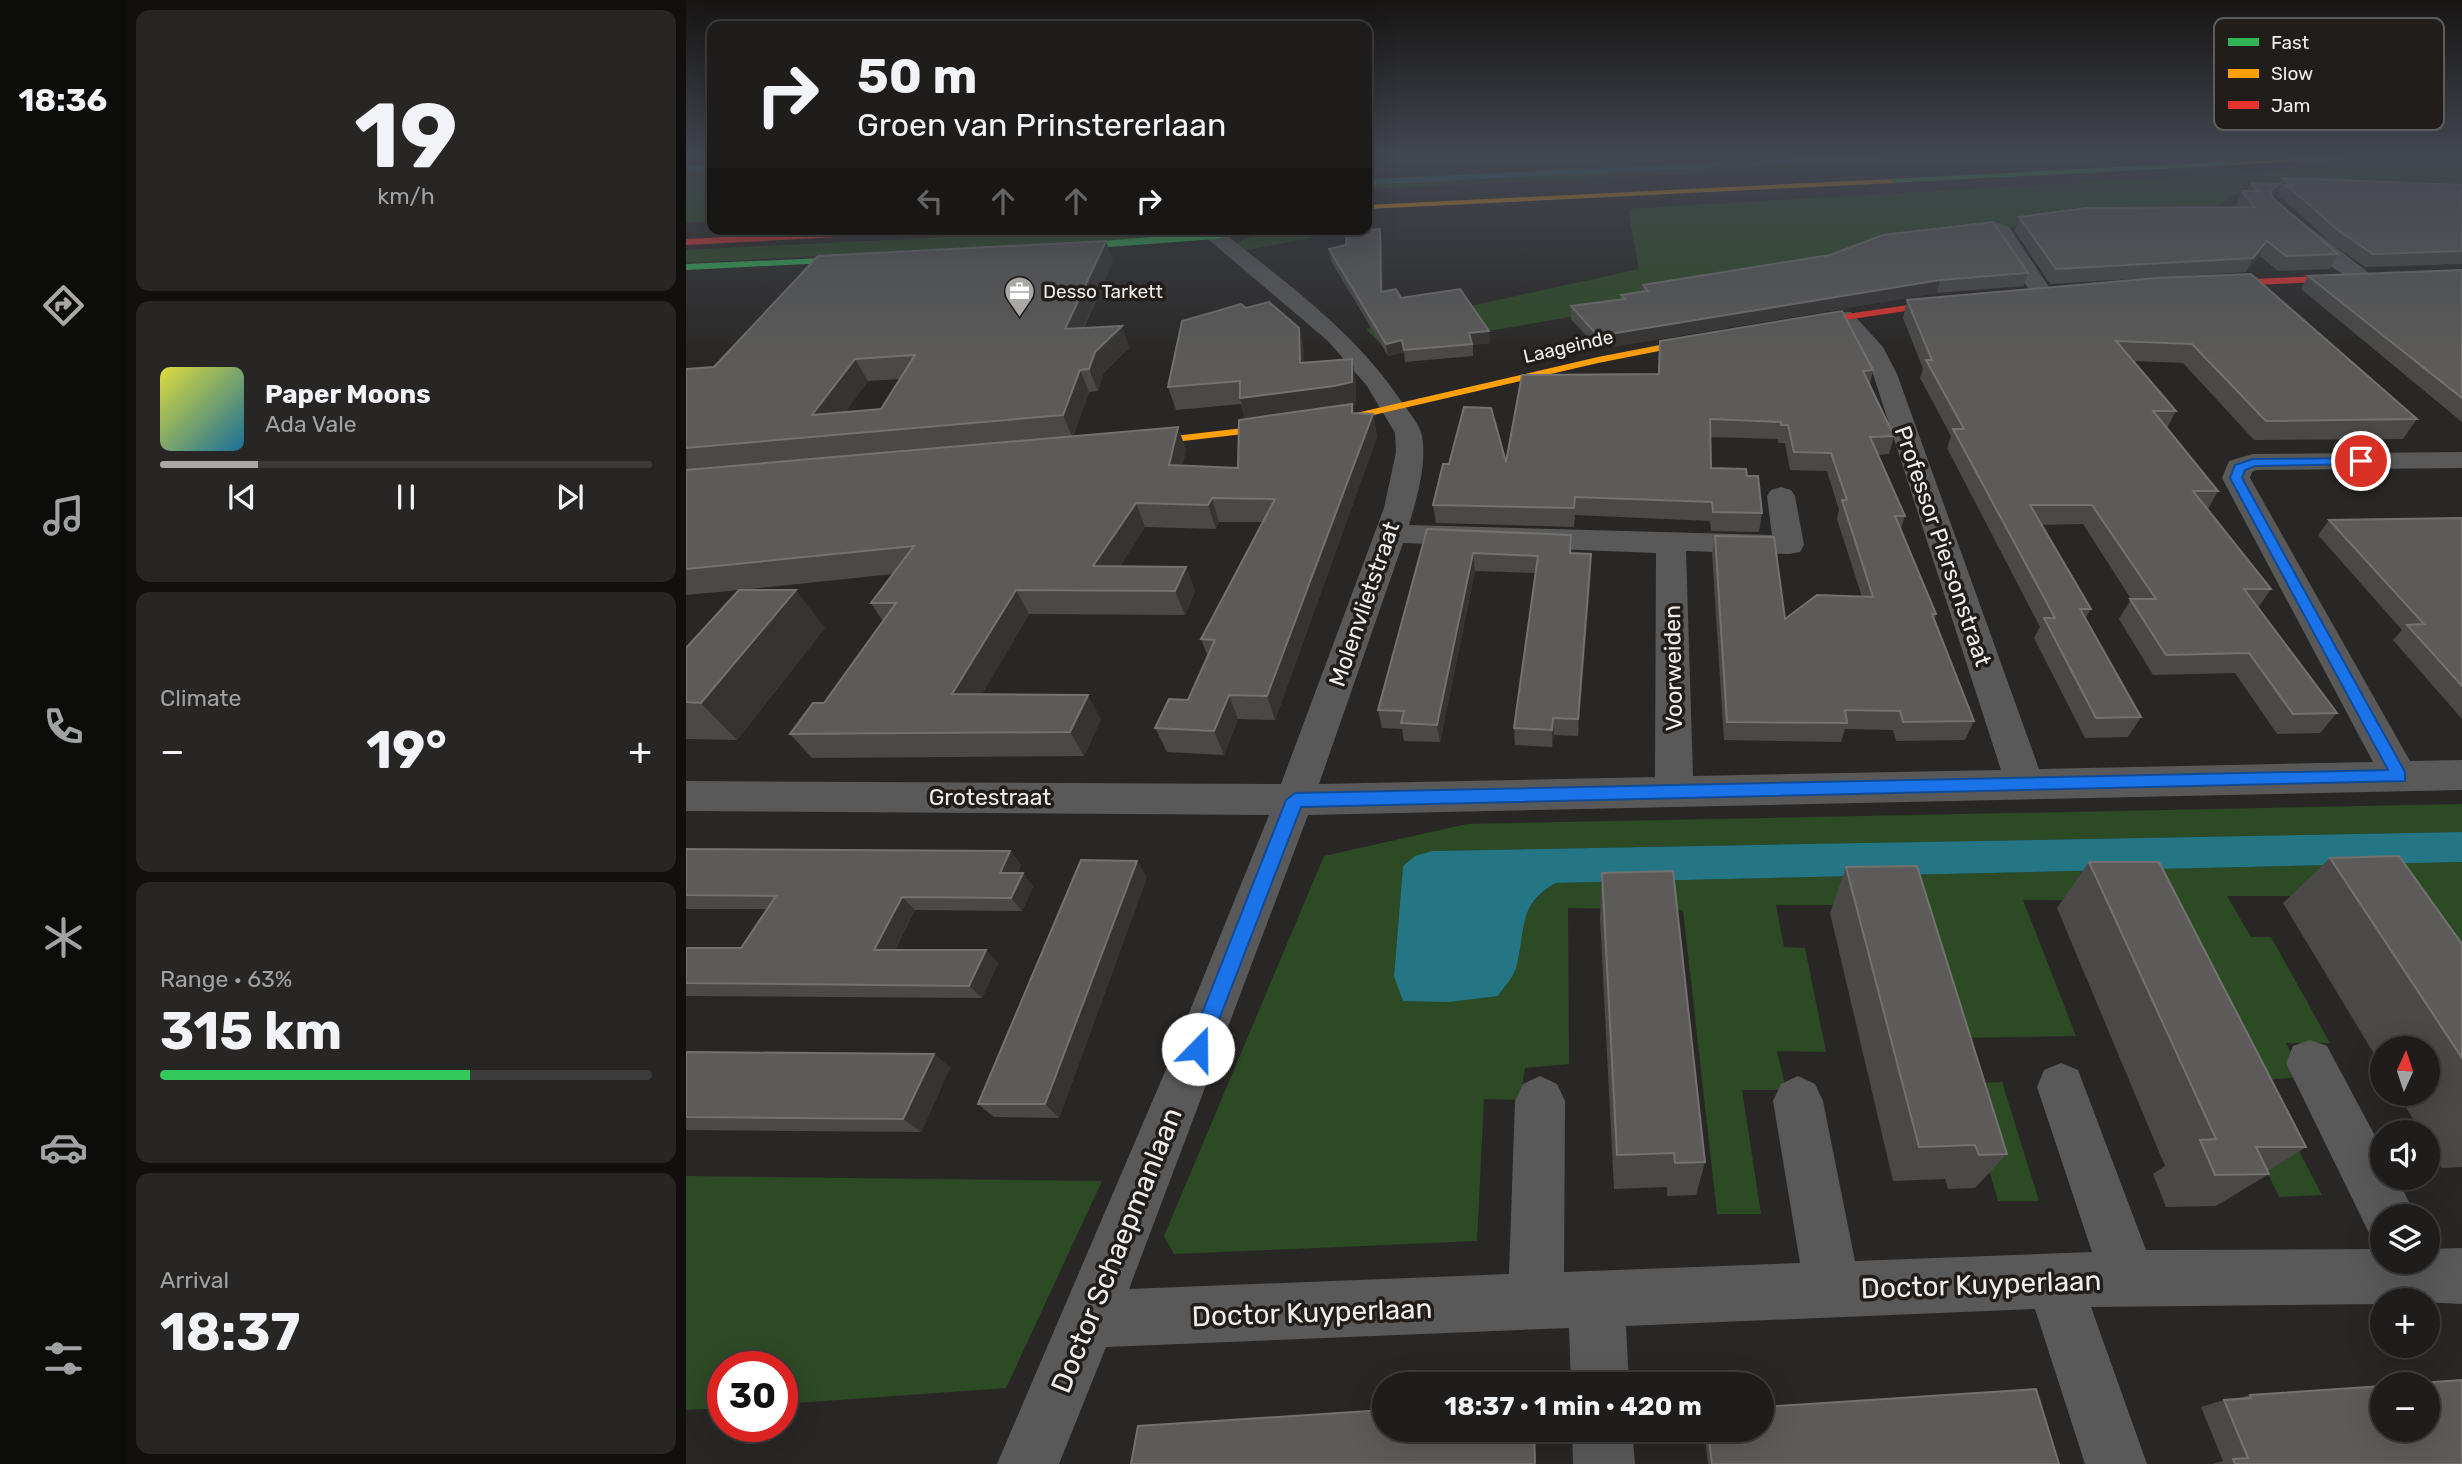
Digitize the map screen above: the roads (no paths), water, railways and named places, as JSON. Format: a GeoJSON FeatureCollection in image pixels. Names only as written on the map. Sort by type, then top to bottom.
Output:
{"type":"FeatureCollection","features":[{"type":"Feature","properties":{"kind":"main road"},"geometry":{"type":"LineString","coordinates":[[686,231],[707,230]]}},
{"type":"Feature","properties":{"kind":"main road"},"geometry":{"type":"LineString","coordinates":[[686,242],[820,235]]}},
{"type":"Feature","properties":{"kind":"main road"},"geometry":{"type":"LineString","coordinates":[[1044,248],[1223,235]]}},
{"type":"Feature","properties":{"kind":"main road"},"geometry":{"type":"LineString","coordinates":[[686,267],[879,257]]}},
{"type":"Feature","properties":{"kind":"main road"},"geometry":{"type":"LineString","coordinates":[[2184,285],[2462,273]]}},
{"type":"Feature","properties":{"kind":"main road"},"geometry":{"type":"LineString","coordinates":[[2018,295],[2048,293]]}},
{"type":"Feature","properties":{"kind":"main road"},"geometry":{"type":"LineString","coordinates":[[1776,328],[1971,299]]}},
{"type":"Feature","properties":{"kind":"main road","name":"Laageinde"},"geometry":{"type":"LineString","coordinates":[[1116,445],[1326,422],[1598,360],[1721,337]]}},
{"type":"Feature","properties":{"kind":"street"},"geometry":{"type":"LineString","coordinates":[[2296,225],[2323,250],[2362,277]]}},
{"type":"Feature","properties":{"kind":"street"},"geometry":{"type":"LineString","coordinates":[[1996,228],[2002,231],[2048,293]]}},
{"type":"Feature","properties":{"kind":"street","name":"Molenvlietstraat"},"geometry":{"type":"LineString","coordinates":[[1216,236],[1360,359],[1408,434],[1408,467],[1390,533],[1295,800]]}},
{"type":"Feature","properties":{"kind":"street","name":"Professor Piersonstraat"},"geometry":{"type":"LineString","coordinates":[[1843,317],[1875,352],[1885,374],[2025,785]]}},
{"type":"Feature","properties":{"kind":"street"},"geometry":{"type":"LineString","coordinates":[[2399,776],[2236,478],[2239,467],[2253,462],[2462,460]]}},
{"type":"Feature","properties":{"kind":"street"},"geometry":{"type":"LineString","coordinates":[[1390,533],[1671,544],[1687,542],[1789,545],[1781,496]]}},
{"type":"Feature","properties":{"kind":"street","name":"Voorweiden"},"geometry":{"type":"LineString","coordinates":[[1671,544],[1675,792]]}},
{"type":"Feature","properties":{"kind":"street","name":"Grotestraat"},"geometry":{"type":"LineString","coordinates":[[686,796],[1295,800],[2462,775]]}},
{"type":"Feature","properties":{"kind":"street","name":"Doctor Schaepmanlaan"},"geometry":{"type":"LineString","coordinates":[[1028,1464],[1160,1146],[1295,800]]}},
{"type":"Feature","properties":{"kind":"street"},"geometry":{"type":"LineString","coordinates":[[2310,1063],[2383,1204]]}},
{"type":"Feature","properties":{"kind":"street","name":"Doctor Kuyperlaan"},"geometry":{"type":"LineString","coordinates":[[2061,1087],[2129,1278]]}},
{"type":"Feature","properties":{"kind":"street"},"geometry":{"type":"LineString","coordinates":[[1536,1302],[1540,1101]]}},
{"type":"Feature","properties":{"kind":"street","name":"Doctor Kuyperlaan"},"geometry":{"type":"LineString","coordinates":[[1798,1101],[1833,1291]]}},
{"type":"Feature","properties":{"kind":"street","name":"Doctor Kuyperlaan"},"geometry":{"type":"LineString","coordinates":[[1088,1319],[2129,1278],[2370,1272]]}},
{"type":"Feature","properties":{"kind":"street"},"geometry":{"type":"LineString","coordinates":[[2054,1282],[2116,1464]]}},
{"type":"Feature","properties":{"kind":"street"},"geometry":{"type":"LineString","coordinates":[[1596,1300],[1599,1372]]}},
{"type":"Feature","properties":{"kind":"street"},"geometry":{"type":"LineString","coordinates":[[1603,1442],[1604,1464]]}},
{"type":"Feature","properties":{"kind":"water"},"geometry":{"type":"Polygon","coordinates":[[[2462,832],[2462,862],[1556,883],[1543,891],[1529,909],[1516,968],[1498,996],[1449,1002],[1403,1001],[1394,976],[1403,866],[1415,856],[1432,851],[2462,832]]]}},
{"type":"Feature","properties":{"kind":"place","name":"Desso Tarkett"},"geometry":{"type":"Point","coordinates":[1020,318]}}]}
